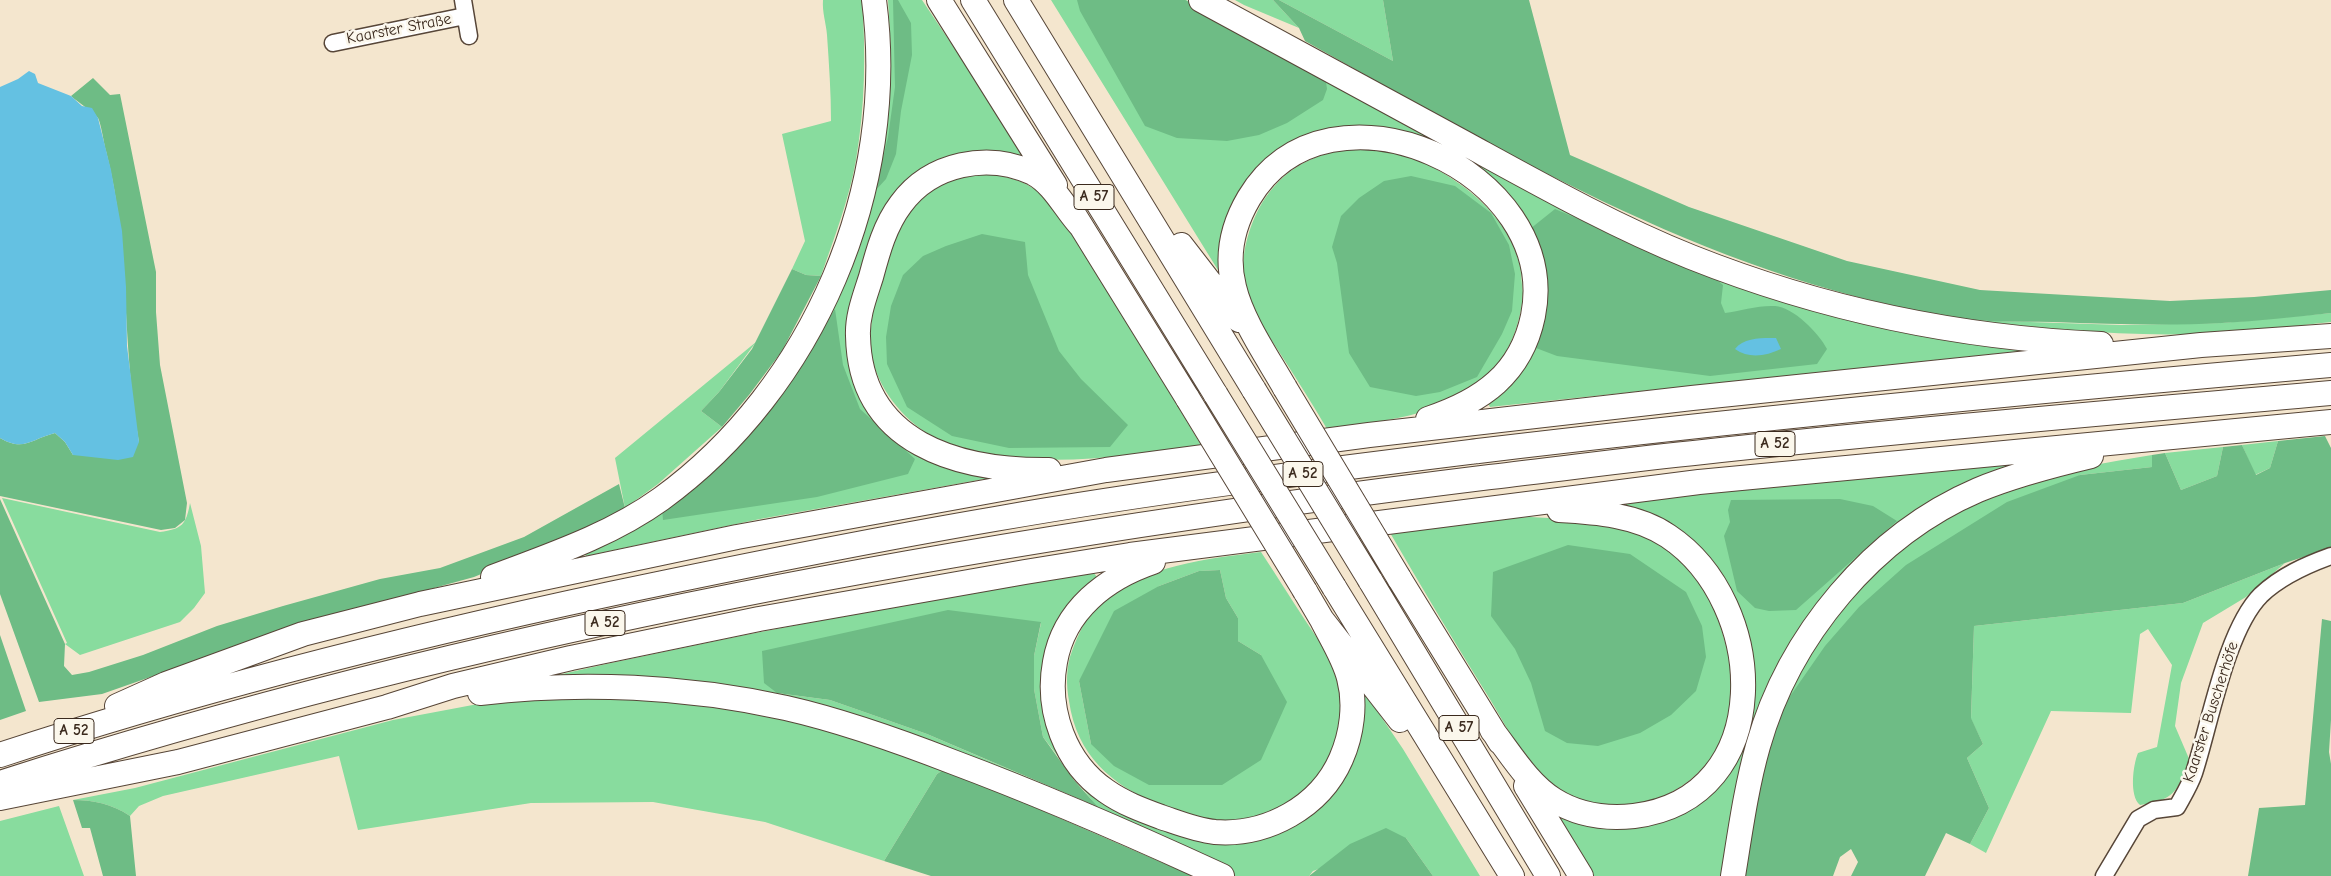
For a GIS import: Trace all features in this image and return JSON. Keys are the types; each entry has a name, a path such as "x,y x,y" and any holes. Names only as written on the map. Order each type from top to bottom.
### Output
{"highway":[{"path":"420,604 553,554 627,520 660,499 698,469 734,433 765,395 794,354 819,311 840,266 856,219 868,171 875,122 878,69 874,0"},
{"path":"939,0 1081,226 1305,591 1322,620 1349,677 1352,698 1352,725 1345,750 1337,768 1309,801 1287,817 1247,831 1216,832 1190,828 1118,799 1099,786 1075,760 1061,733 1053,697 1053,674 1056,657 1061,641 1079,610 1106,584 1140,566 1197,547"},
{"name":"A 57","path":"973,0 1512,876"},
{"name":"A 57","path":"1016,0 1109,150 1548,876"},
{"path":"1201,0 1548,189 1640,234 1750,279 1855,311 1975,334 2056,342 2200,345"},
{"path":"1369,435 1438,416 1464,406 1485,393 1504,376 1518,357 1529,332 1534,308 1535,283 1530,255 1519,228 1500,203 1476,180 1450,161 1424,149 1396,140 1348,137 1324,142 1300,151 1275,166 1256,186 1243,209 1233,235 1230,262 1234,288 1242,309 1285,388 1581,876"},
{"path":"1109,150 1267,356"},
{"path":"1081,226 1051,188 1035,174 1012,165 989,162 962,164 938,173 917,186 901,203 888,224 879,246 861,309 859,344 861,364 872,397 891,420 911,438 936,453 968,463 1000,469 1106,470"},
{"path":"34,744 166,684 252,652 303,634 420,604 738,537 1106,470 1369,435 1692,398 2200,345 2331,336"},
{"name":"A 52","path":"0,755 264,676 490,620 743,565 1000,518 1392,462 1693,425 2006,394 2331,365"},
{"name":"A 52","path":"0,783 108,749 266,704 501,645 753,592 1012,544 1231,511 1700,452 2331,393"},
{"path":"0,798 178,762 387,707 454,686 571,658 759,619 1025,572 1197,547 1699,482 2331,422"},
{"path":"1733,876 1749,784 1758,745 1772,704 1791,665 1817,624 1849,585 1880,554 1912,528 1978,490 2054,465 2187,436"},
{"path":"1490,508 1581,511 1617,516 1646,524 1668,536 1691,554 1711,577 1724,598 1734,625 1744,692 1742,714 1737,734 1728,754 1713,774 1694,792 1669,807 1646,814 1620,818 1593,816 1572,810 1553,800 1535,785 1492,730"},
{"path":"1322,620 1470,809"},
{"path":"387,707 499,690 573,687 641,689 713,696 786,708 883,736 1003,780 1123,830 1222,876"}],"street":[{"name":"Kaarster Straße","path":"333,42 464,8 469,36"},
{"name":"Kaarster Buscherhöfe","path":"2104,876 2138,819 2154,810 2177,807 2193,775 2233,641 2243,619 2261,596 2283,578 2309,564 2331,556"}],"green space":[{"path":"823,0 862,0 864,60 863,100 856,160 841,219 821,276 806,275 792,269 805,241 782,134 831,121"},
{"path":"888,0 922,0 1030,161 995,150 958,153 941,160 865,258 868,401 990,478 760,519 586,556 583,551 620,534 801,356 888,102 891,53"},
{"path":"893,0 898,0 911,23 912,55 901,111 896,154 886,179 875,191 888,137 895,87"},
{"path":"1051,0 1186,0 1627,235 2040,349 1490,407 1487,401 1528,351 1515,208 1393,132 1267,165 1221,275"},
{"path":"1077,0 1185,0 1325,75 1327,89 1323,100 1287,123 1259,135 1227,141 1177,138 1145,126 1080,11"},
{"path":"1235,0 1273,0 1299,28 1244,5"},
{"path":"1273,0 1279,0 1393,61 1383,0 1529,0 1570,155 1689,207 1847,261 1980,290 2170,301 2254,297 2331,290 2331,313 2201,324 1987,321 1966,319 1877,302 1790,277 1706,247 1623,211 1462,129 1305,41 1299,28"},
{"path":"1279,0 1383,0 1393,61"},
{"path":"93,78 110,95 120,94 156,272 156,312 160,365 187,503 185,520 175,528 161,530 0,496 0,438 15,444 22,444 55,433 65,442 73,455 139,442 133,405 123,260 114,187 98,118 71,96"},
{"path":"1345,149 1392,152 1411,156 1420,159 1463,186 1497,219 1510,238 1518,259 1523,281 1522,304 1513,338 1503,356 1491,372 1469,391 1436,407 1400,418 1327,429 1255,313 1247,294 1243,263 1246,242 1253,221 1262,203 1278,182 1308,161"},
{"path":"974,174 994,175 1022,182 1039,192 1053,204 1116,302 1201,445 1149,453 1069,460 1016,458 972,452 943,443 920,429 901,411 879,379 874,366 871,348 871,326 882,276 901,227 925,194 942,184"},
{"path":"1411,176 1455,186 1491,213 1509,245 1515,274 1512,311 1502,334 1477,377 1440,392 1416,396 1370,387 1349,353 1337,263 1332,247 1341,216 1359,198 1384,181"},
{"path":"1555,209 1711,275 1723,285 1721,303 1725,313 1769,306 1782,307 1790,311 1812,329 1827,349 1817,364 1710,376 1557,356 1536,348 1546,313 1542,263 1530,229"},
{"path":"982,234 1025,242 1028,275 1059,351 1081,379 1128,425 1110,447 1009,448 952,436 907,407 887,364 886,337 891,306 903,275 923,256"},
{"path":"792,269 806,275 821,276 782,351 722,427 701,411 719,392 752,349"},
{"path":"835,309 843,365 860,409 915,459 908,474 817,497 663,520 662,509 754,425 788,385"},
{"path":"2331,313 2331,322 2246,331 2187,334 2093,332 1968,320 2122,325 2222,323"},
{"path":"756,342 719,392 701,411 722,427 658,484 625,508 615,458"},
{"path":"2325,436 2331,448 2331,548 2285,563 2183,603 1974,626 1971,718 1983,744 1967,758 1989,808 1970,844 1946,833 1925,876 1851,876 1858,862 1851,849 1840,857 1833,876 1744,876 1758,793 1770,745 1784,705 1825,646 1859,607 1906,565 2007,502 2080,475 2152,467 2152,455 2165,453 2181,490 2217,476 2223,447 2242,445 2256,475 2270,468 2278,441"},
{"path":"2278,441 2270,468 2255,475 2242,445"},
{"path":"2223,447 2217,476 2181,490 2165,453"},
{"path":"2152,455 2152,467 2080,475 1784,705 1804,667 1826,632 1852,599 1880,569 1911,543 1945,519 1982,500 2038,479 2086,467"},
{"path":"2014,463 2015,467 1979,481 1804,632 1726,876 1594,876 1553,811 1612,827 1730,768 1737,607 1724,580 1694,542 1679,532 1625,508 1627,501"},
{"path":"619,484 625,508 580,533 474,577 296,626 102,694 39,702 0,594 0,499 65,644 64,666 72,675 89,672 143,655 217,626 283,606 380,579 440,568 524,537"},
{"path":"2,498 160,532 182,525 187,516 190,503 201,546 205,593 180,622 80,655 65,644 67,643"},
{"path":"1840,499 1873,506 1897,521 1796,610 1769,611 1755,608 1737,591 1724,536 1730,522 1728,510 1731,500"},
{"path":"1530,517 1585,521 1638,533 1655,540 1681,558 1703,585 1721,628 1727,651 1732,680 1731,700 1727,729 1720,744 1699,772 1681,787 1660,797 1638,804 1615,806 1592,803 1570,795 1549,782 1524,755 1389,531 1449,522"},
{"path":"1568,545 1630,554 1686,592 1702,626 1706,657 1696,691 1671,715 1640,733 1598,746 1567,743 1545,731 1531,683 1515,649 1491,616 1493,572"},
{"path":"1261,552 1327,654 1339,688 1341,700 1340,724 1334,748 1322,770 1297,798 1267,813 1216,822 1187,816 1142,797 1126,788 1099,766 1088,753 1073,720 1068,695 1068,669 1072,651 1087,619 1100,603 1118,590 1136,580 1176,566","holes":["1220,570 1226,598 1238,618 1238,641 1261,655 1091,744 1079,681 1159,586 1199,571"]},
{"path":"2285,563 2246,597 2203,623 2181,683 2175,726 2190,761 2173,793 2161,800 2140,805 2134,795 2134,772 2138,753 2157,747 2172,665 2148,629 2140,634 2131,713 2051,711 1986,853 1970,844 1989,808 1967,758 1983,744 1971,719 1974,626 2183,603"},
{"path":"1220,570 1226,598 1238,618 1238,641 1261,655 1287,702 1261,760 1222,785 1149,785 1114,766 1091,744 1079,681 1114,611 1159,586 1199,571"},
{"path":"1093,572 1097,577 1082,590 1063,615 1060,751 1187,834 1291,824 1363,701 1365,693 1403,749 1480,876 1433,876 1406,838 1313,871 1309,876 1232,876 883,729 540,679 746,635","holes":["1041,623 1034,656 1034,689 1043,737 1097,807 927,734 830,700 777,693"]},
{"path":"948,610 1041,622 1034,656 1034,689 1043,737 1074,780 1098,807 927,734 830,700 777,693 764,683 762,651"},
{"path":"2322,619 2331,621 2331,720 2329,752 2331,764 2331,876 2248,876 2259,808 2305,805"},
{"path":"0,635 26,711 0,720"},
{"path":"553,697 665,702 776,718 839,734 943,770 937,774 884,861 765,822 653,802 531,803 358,830 339,756 163,796 139,806 130,816 116,808 103,804 73,800 135,788 393,720 478,704"},
{"path":"943,770 988,787 1193,876 931,876 884,861 937,774"},
{"path":"73,800 103,804 116,808 130,816 136,876 103,876 90,828 82,828"},
{"path":"59,806 84,876 0,876 0,821"},
{"path":"1386,828 1406,838 1433,876 1309,876 1350,844"}],"water":[{"path":"29,71 35,74 38,83 71,96 82,106 92,108 98,118 111,170 122,231 126,287 127,346 139,442 133,457 118,460 73,455 65,442 55,433 22,444 15,444 0,438 0,87 18,79"},
{"path":"1776,338 1781,349 1769,353 1752,355 1735,349 1748,340"}]}
